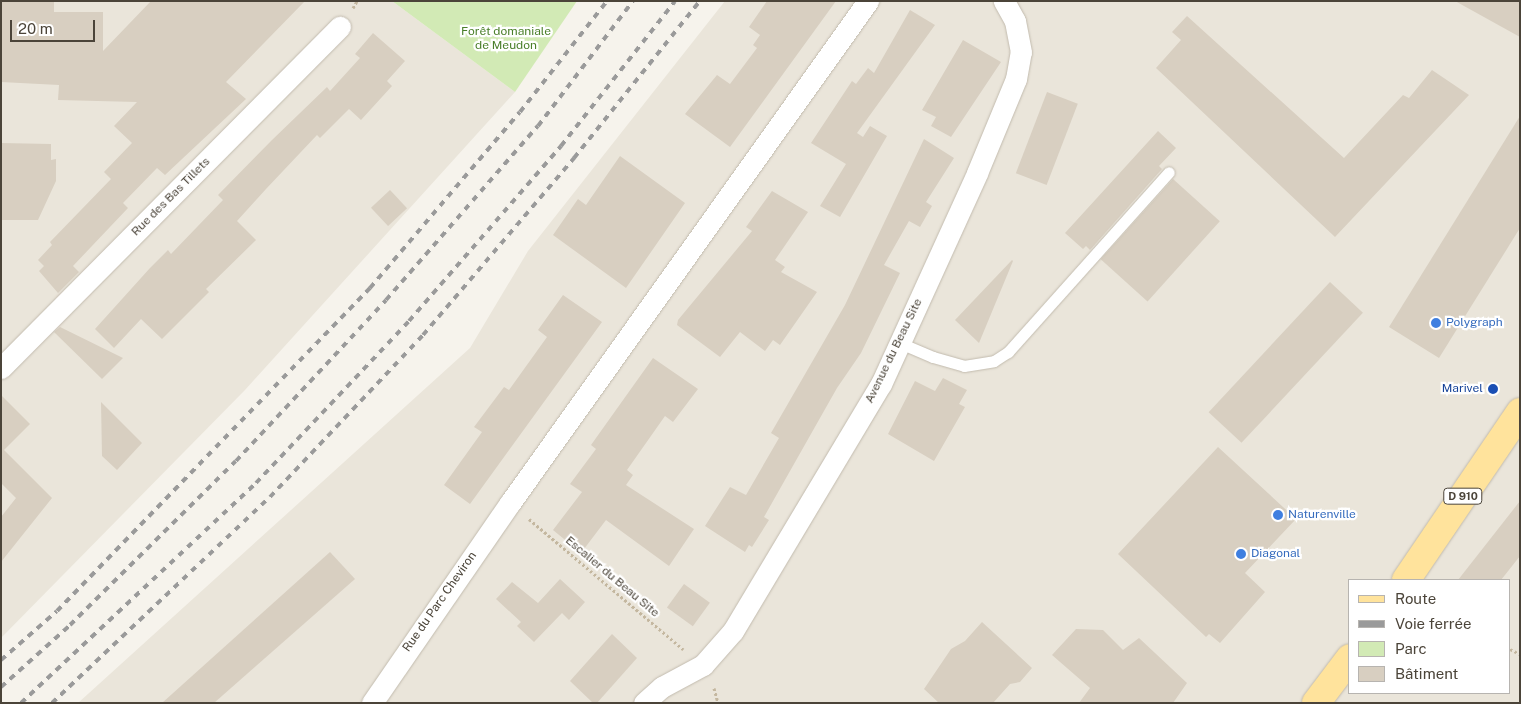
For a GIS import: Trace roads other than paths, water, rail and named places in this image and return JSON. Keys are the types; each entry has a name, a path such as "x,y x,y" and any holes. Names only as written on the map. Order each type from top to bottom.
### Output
{"main road":[{"name":"D 910","path":"1407,579 1520,412"},
{"path":"1316,703 1348,661"}],"street":[{"name":"Rue du Parc Cheviron","path":"372,703 510,503 868,1"},
{"name":"Avenue du Beau Site","path":"644,703 662,687 703,665 733,631 881,384 1016,79 1021,52 1015,21 1004,1"},
{"name":"Rue des Bas Tillets","path":"1,368 340,27"}],"lane":[{"path":"900,342 933,358 964,366 994,361 1008,352 1169,172"}],"railway":[{"path":"1,660 57,611 370,288 520,112 607,1"},
{"path":"1,687 70,625 236,461 386,300 538,126 633,1"},
{"path":"21,703 256,483 409,321 561,146 675,1"},
{"path":"52,703 270,497 423,335 574,158 700,1"}],"place":[{"name":"Polygraph","path":"1436,323"},
{"name":"Marivel","path":"1493,389"},
{"name":"Naturenville","path":"1278,515"},
{"name":"Diagonal","path":"1241,554"}],"park label":[{"name":"Forêt domaniale de Meudon","path":"506,39"}]}
